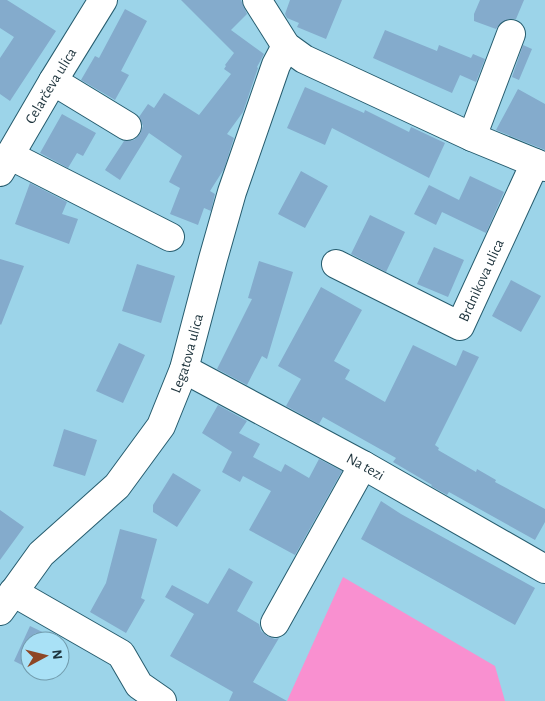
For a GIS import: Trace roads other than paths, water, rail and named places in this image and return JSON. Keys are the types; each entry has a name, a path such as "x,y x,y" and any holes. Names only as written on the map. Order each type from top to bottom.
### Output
{"street":[{"name":"Celarčeva ulica","path":"4,164 52,81 103,0"},
{"name":"Brdnikova ulica","path":"257,0 286,46 304,59 472,137 540,165 460,326 336,264"},
{"path":"472,137 511,34"},
{"name":"Legatova ulica","path":"7,601 41,554 117,486 161,426 184,370 232,192 276,65 286,46"},
{"path":"52,81 127,126"},
{"path":"4,164 170,237"},
{"name":"Na tezi","path":"184,370 363,465 545,569"},
{"path":"274,623 363,465"},
{"path":"7,601 121,654 140,685 162,701"}]}
